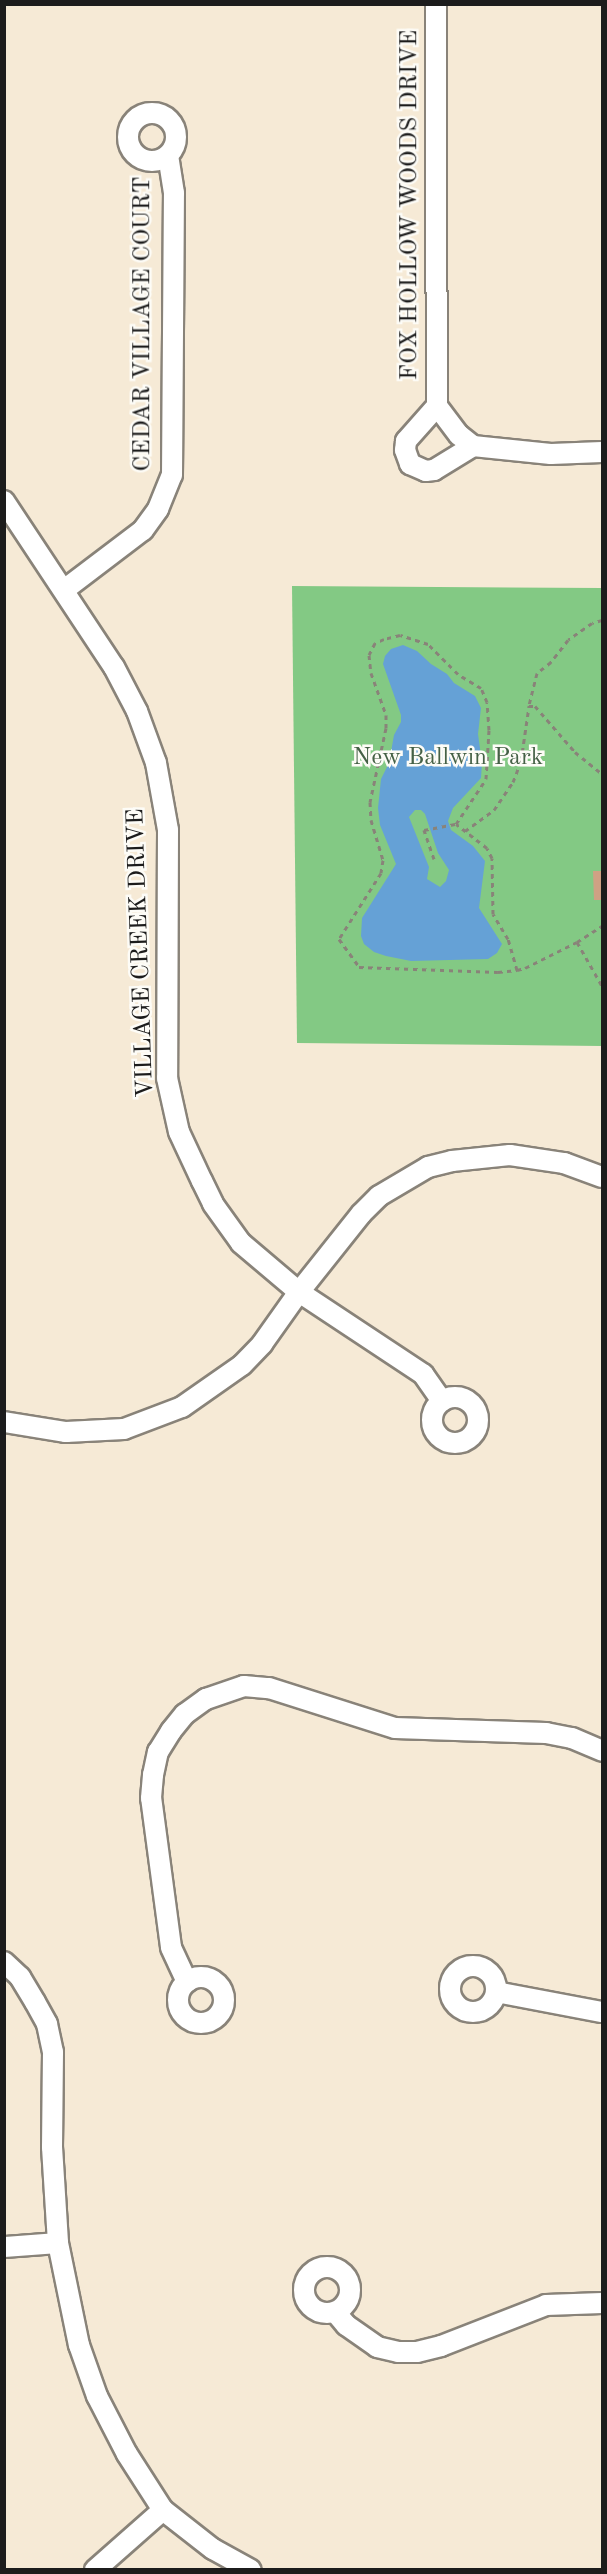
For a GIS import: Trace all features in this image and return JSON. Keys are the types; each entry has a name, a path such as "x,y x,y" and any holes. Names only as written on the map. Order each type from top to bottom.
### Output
{"street":[{"name":"FOX HOLLOW WOODS DRIVE","path":"436,4 437,406 459,435 473,446 434,470 426,471 410,464 405,450 406,441 437,406"},
{"name":"CEDAR VILLAGE COURT","path":"64,590 143,530 158,509 172,475 174,192 168,155"},
{"path":"473,446 551,454 603,452"},
{"name":"VILLAGE CREEK DRIVE","path":"4,501 114,667 148,736 164,795 168,830 167,1078 179,1132 213,1204 241,1243 299,1292 423,1374 442,1401"},
{"path":"4,1422 66,1432 124,1429 151,1421 182,1407 242,1365 262,1344 299,1292 378,1196 428,1167 452,1161 510,1155 564,1163 603,1177"},
{"path":"187,1982 171,1947 151,1798 158,1752 185,1714 206,1699 244,1686 269,1688 395,1728 546,1733 572,1738 603,1752"},
{"path":"4,1962 20,1977 47,2024 53,2052 52,2147 58,2243 79,2345 97,2396 127,2454 163,2510 213,2549 251,2570"},
{"path":"496,1992 603,2012"},
{"path":"4,2247 58,2243"},
{"path":"336,2313 346,2325 377,2347 398,2352 417,2352 441,2346 546,2305 603,2303"},
{"path":"94,2570 163,2510"}],"path":[{"path":"465,831 494,810 513,782 522,761 529,706 537,673 551,662 568,640 592,623 603,620"},
{"path":"456,824 486,779 489,730 487,702 481,688 458,674 428,644 400,635 384,639 375,643 369,655 371,673 386,715 386,728 370,802 371,820 383,860 381,873 339,939 359,967 498,972 517,970 578,942 603,926"},
{"path":"529,706 535,706 575,752 603,774"},
{"path":"434,859 424,830 430,828 456,824 487,848 492,858 494,914 508,939 517,970"},
{"path":"578,942 603,986"}],"green space":[{"name":"New Ballwin Park","path":"292,586 602,588 602,1046 297,1043"}],"water":[{"path":"403,645 417,651 447,674 454,683 475,696 481,708 478,734 482,763 481,778 453,808 448,821 451,830 473,846 485,861 479,908 502,944 497,953 488,959 411,961 374,952 364,944 361,936 362,918 396,864 380,825 378,808 381,779 389,763 394,735 401,722 401,715 383,664 385,656 391,649","holes":["415,810 421,810 425,814 438,853 449,870 446,881 440,887 427,879 429,867 409,817"]}],"building":[{"path":"593,871 602,871 602,900 594,900"}]}
